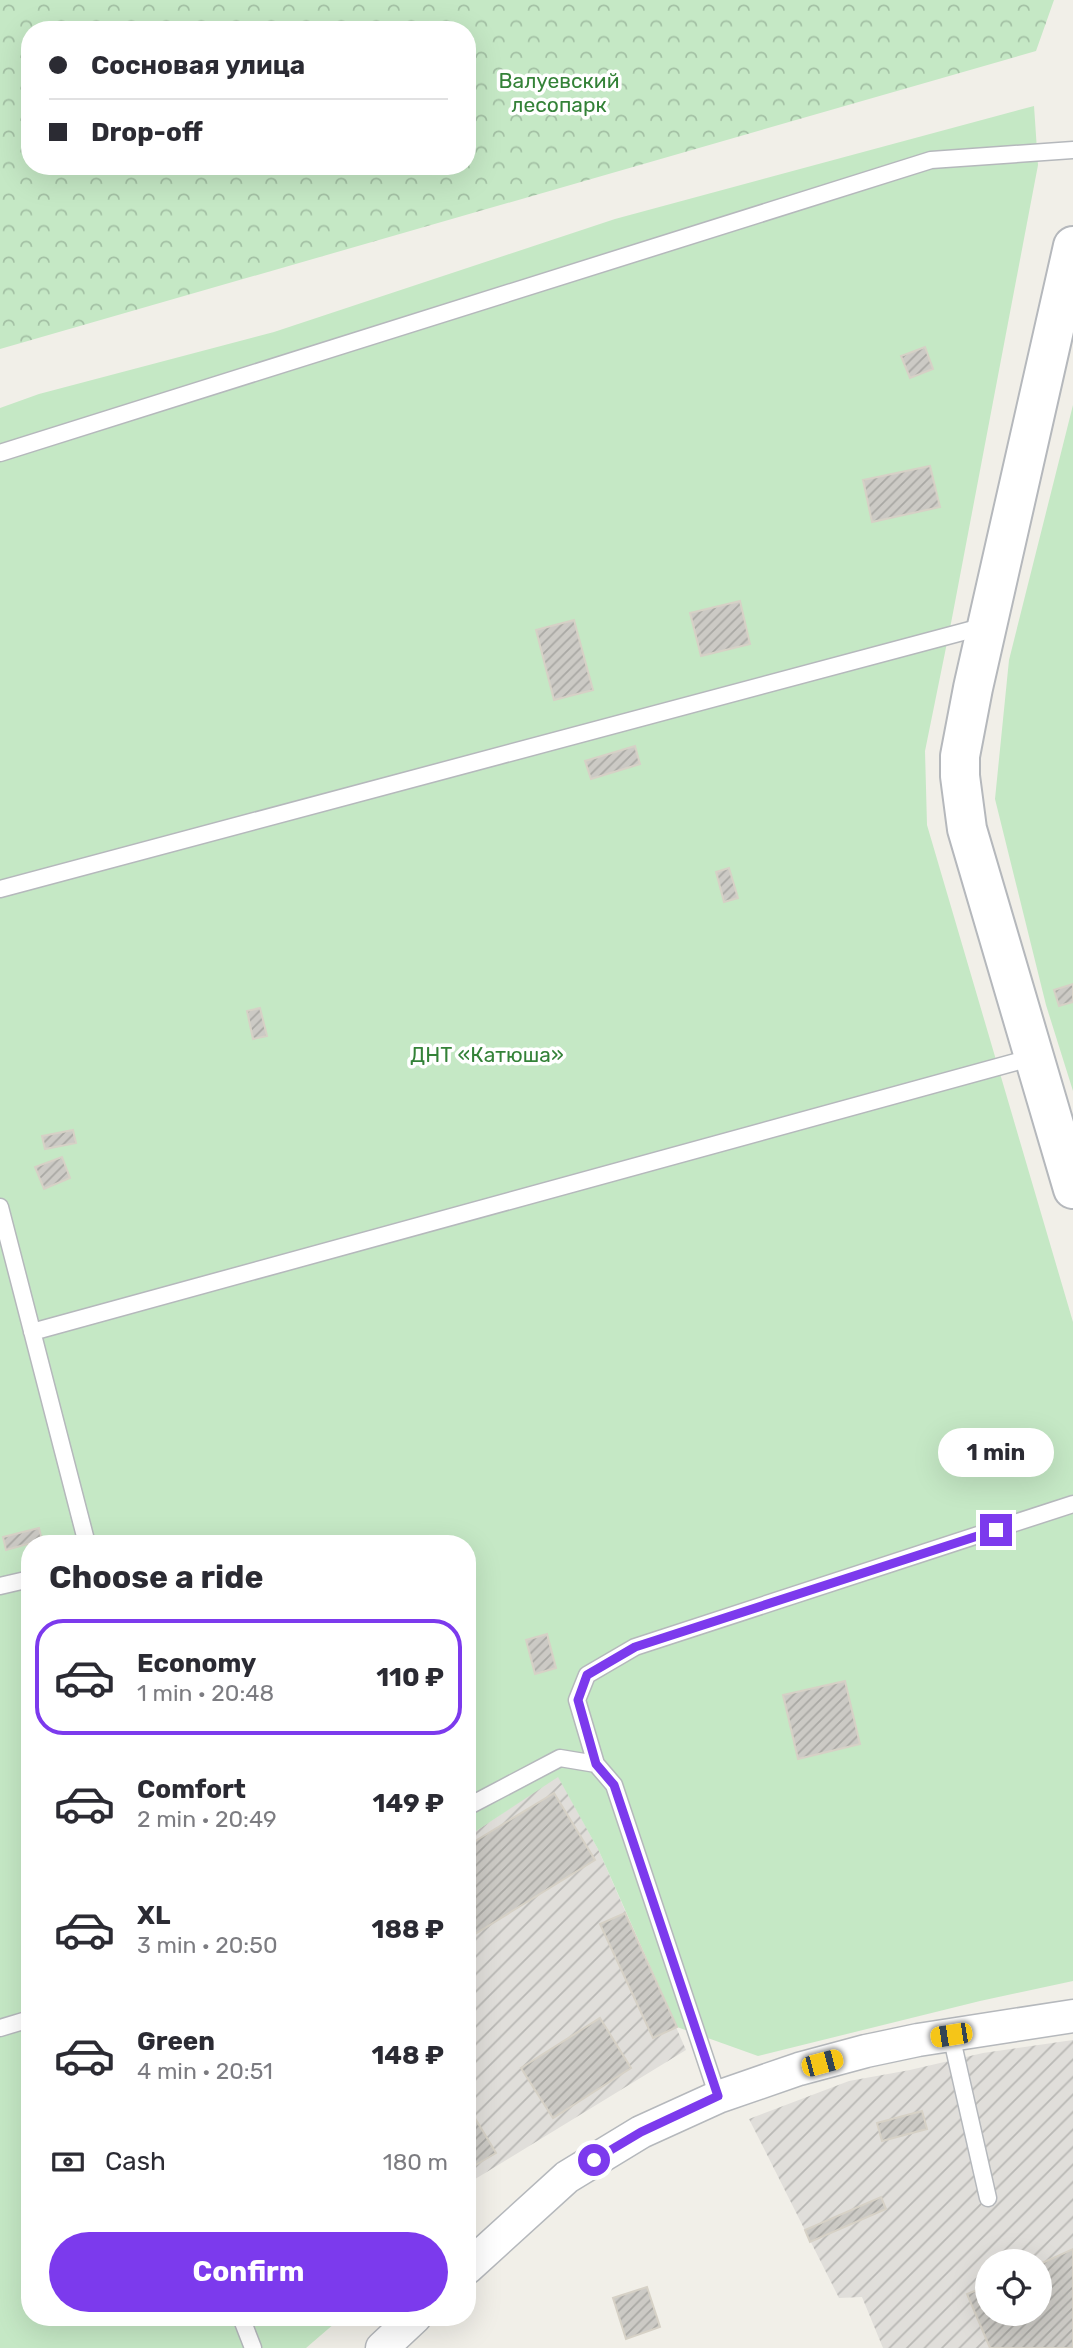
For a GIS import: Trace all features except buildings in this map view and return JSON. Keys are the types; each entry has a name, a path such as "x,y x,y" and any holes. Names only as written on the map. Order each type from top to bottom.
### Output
{"street":[{"path":"1073,246 960,756 967,829 1073,1189"},
{"path":"476,2260 567,2177 641,2132 718,2096 799,2069 866,2051 1073,2016"},
{"path":"382,2348 405,2326"}],"lane":[{"path":"0,453 931,160 1073,150"},
{"path":"0,889 987,625"},
{"path":"32,1332 1034,1057"},
{"path":"0,1208 85,1535"},
{"path":"718,2096 614,1785 596,1764 578,1700 587,1675 635,1647 1073,1504"},
{"path":"0,1586 21,1580"},
{"path":"476,1802 560,1758 596,1764"},
{"path":"0,2028 21,2022"},
{"path":"951,2035 988,2198"},
{"path":"245,2326 253,2348"}],"shaded area":[{"path":"558,1776 599,1851 686,2050 476,2178 476,1831"},
{"path":"1073,2040 1073,2348 883,2348 862,2297 839,2298 749,2119 849,2081 983,2053"}],"green space":[{"name":"Валуевский лесопарк","path":"0,0 1054,0 1036,51 0,349"},
{"name":"ДНТ «Катюша»","path":"1034,106 1038,165 925,751 927,825 1073,1322 1073,1981 758,2056 677,2027 599,1851 558,1777 476,1831 476,1535 21,1535 21,2326 332,2326 306,2348 0,2348 0,408 39,394 274,332 615,219"},
{"path":"1073,405 1073,1091 1046,1005 995,799 1009,660"}],"route":[{"path":"594,2160 641,2132 718,2096 614,1785 596,1764 578,1700 587,1675 635,1647 996,1530"}]}
